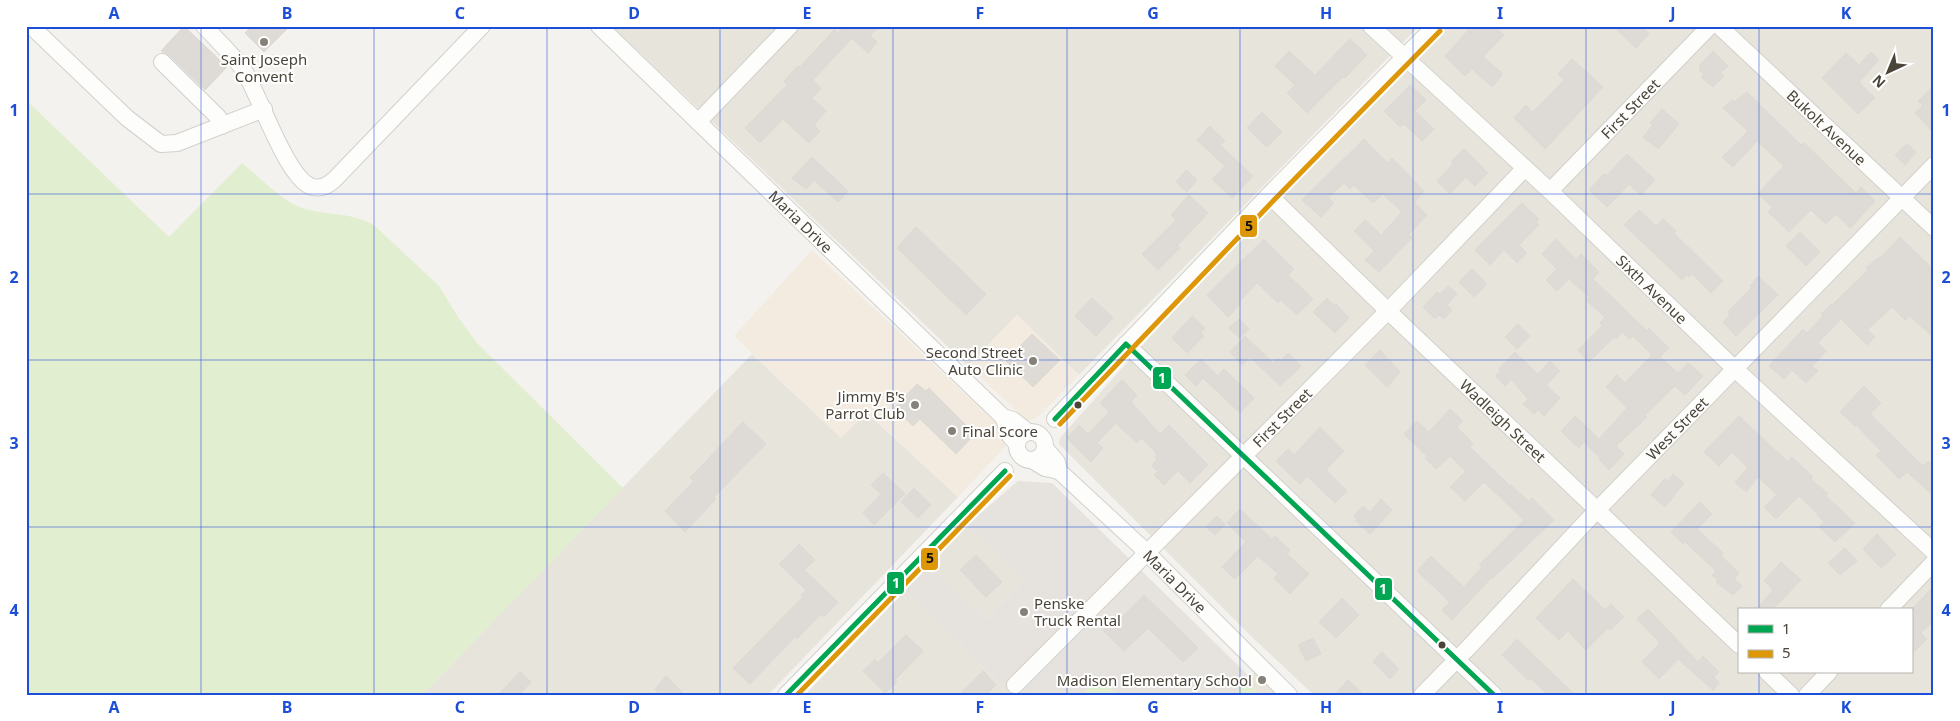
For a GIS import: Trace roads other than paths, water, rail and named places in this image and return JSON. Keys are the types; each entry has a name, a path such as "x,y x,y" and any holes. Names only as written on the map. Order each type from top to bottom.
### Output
{"street":[{"path":"31,26 127,118 161,144 177,144 264,109"},
{"path":"204,26 243,69 264,109 278,144 301,179 313,187 324,187 348,167 482,26"},
{"name":"Maria Drive","path":"599,26 1003,417"},
{"path":"698,122 790,26"},
{"name":"Sixth Avenue","path":"1371,26 1550,192 1735,369 1934,552"},
{"path":"1005,471 1006,460 1022,434 1031,432 1044,423 1055,419 1269,194 1435,26"},
{"name":"First Street","path":"1550,192 1710,26"},
{"name":"Bukolt Avenue","path":"1720,26 1934,228"},
{"path":"162,62 218,117 222,126"},
{"name":"West Street","path":"1422,695 1597,510 1934,165"},
{"name":"First Street","path":"1015,685 1388,311 1524,169"},
{"name":"Wadleigh Street","path":"1269,194 1388,311 1738,644"},
{"path":"1126,344 1242,457 1494,695"},
{"path":"1003,417 1013,420 1043,439 1045,447 1057,462 1059,471 1045,468 1020,455 1003,417"},
{"path":"786,695 1005,471 1016,469 1041,456 1052,434 1055,419"},
{"name":"Maria Drive","path":"1059,471 1147,554 1289,695"},
{"path":"1890,608 1934,562"},
{"path":"1769,674 1791,695"},
{"path":"1808,695 1827,674"}],"place":[{"name":"Saint Joseph Convent","path":"264,42"},
{"name":"Second Street Auto Clinic","path":"1033,361"},
{"name":"Jimmy B's Parrot Club","path":"915,405"},
{"name":"Final Score","path":"952,431"},
{"name":"Penske Truck Rental","path":"1024,612"},
{"name":"Madison Elementary School","path":"1262,680"}]}
